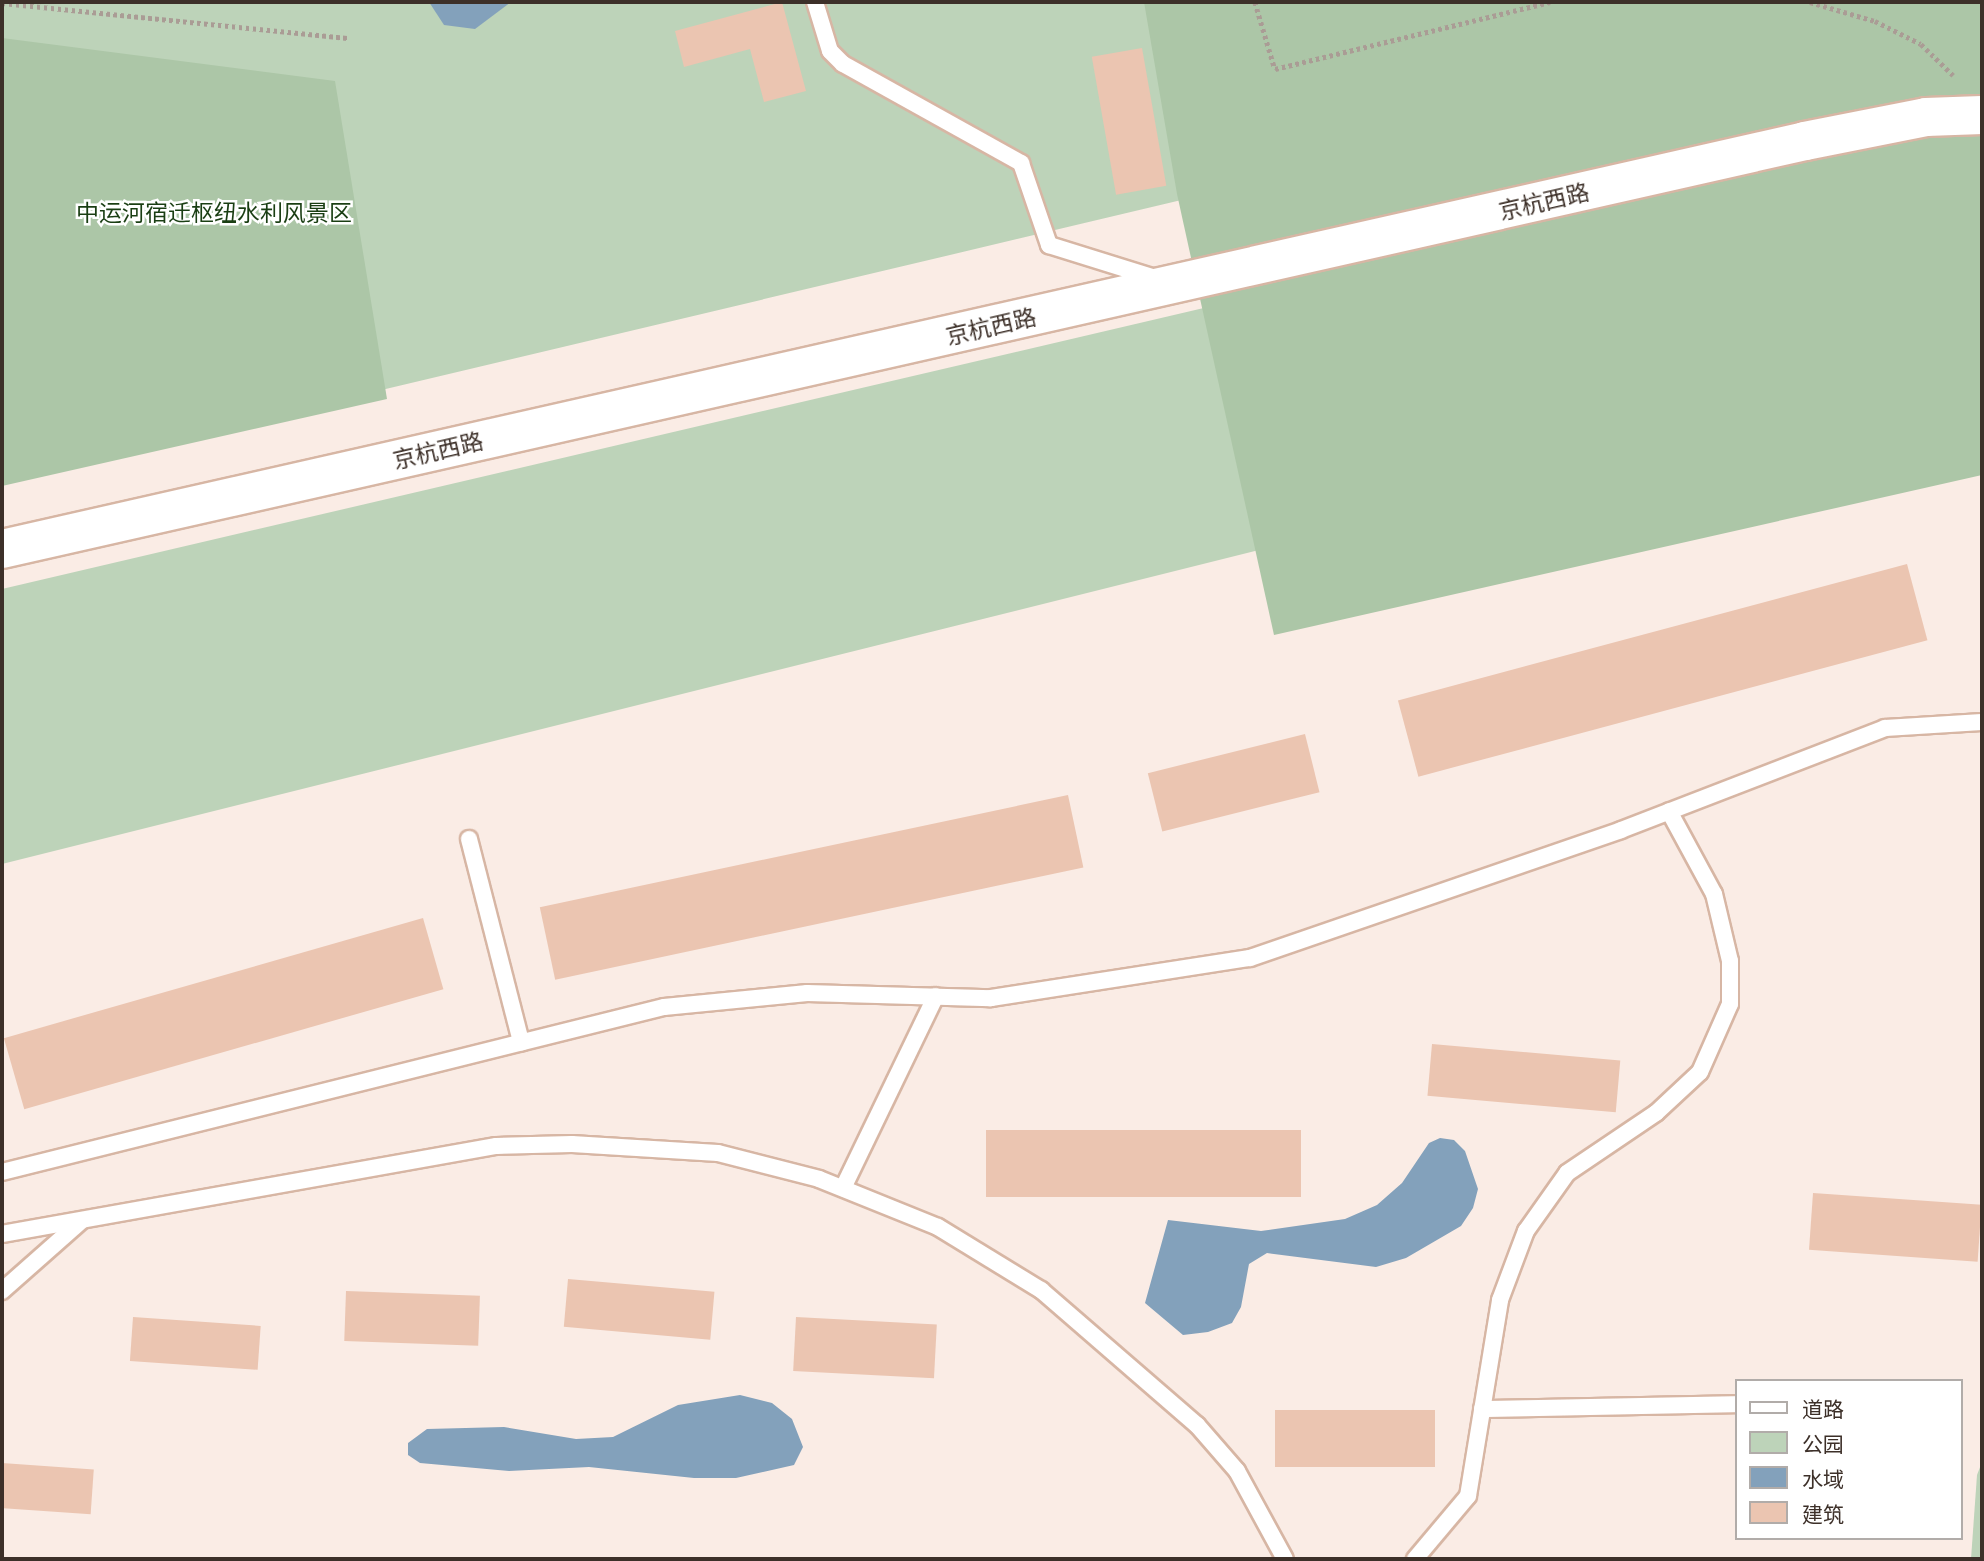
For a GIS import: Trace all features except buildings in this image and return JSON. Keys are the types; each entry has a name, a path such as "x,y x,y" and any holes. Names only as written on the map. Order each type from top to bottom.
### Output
{"street":[{"name":"京杭西路","path":"2,550 1805,141 1926,117 1980,115"}],"lane":[{"path":"815,2 830,51 843,64 1021,163 1049,245 1178,285"},
{"path":"2,1172 664,1007 807,993 991,998 1250,958 1669,811 1885,728 1982,722"},
{"path":"1415,1559 1468,1496 1500,1300 1526,1231 1567,1173 1656,1113 1700,1072 1730,1004 1730,961 1713,894 1669,811"},
{"path":"469,839 521,1042"},
{"path":"843,1188 936,996"},
{"path":"2,1234 496,1146 572,1144 718,1153 843,1188 938,1227 1041,1290 1102,1339 1197,1425 1237,1471 1285,1559"},
{"path":"2,1291 83,1219"},
{"path":"1482,1409 1736,1405"}],"path":[{"path":"1255,2 1275,69 1550,2"},
{"path":"1810,2 1875,21 1921,44 1946,63 1980,115"},
{"path":"2,3 347,38"}],"green space":[{"name":"中运河宿迁枢纽水利风景区","path":"2,2 1982,2 1982,78 1464,133 2,480"},
{"path":"1144,2 1982,2 1982,475 1274,635 1177,194"},
{"path":"2,38 335,81 387,399 2,486"},
{"path":"1850,157 1699,440 2,864 2,589"},
{"path":"1982,1462 1982,1559 1971,1559 1977,1475"}],"water":[{"path":"429,2 511,2 475,29 444,25"},
{"path":"1440,1138 1454,1140 1465,1151 1478,1189 1473,1208 1461,1226 1406,1258 1376,1267 1267,1253 1249,1264 1241,1307 1232,1323 1208,1332 1183,1335 1145,1303 1168,1220 1261,1231 1345,1219 1377,1205 1402,1183 1429,1143"},
{"path":"740,1395 772,1403 792,1419 803,1447 794,1465 736,1478 694,1478 589,1467 509,1471 420,1463 408,1455 408,1443 427,1429 504,1427 576,1439 613,1437 678,1405"}]}
